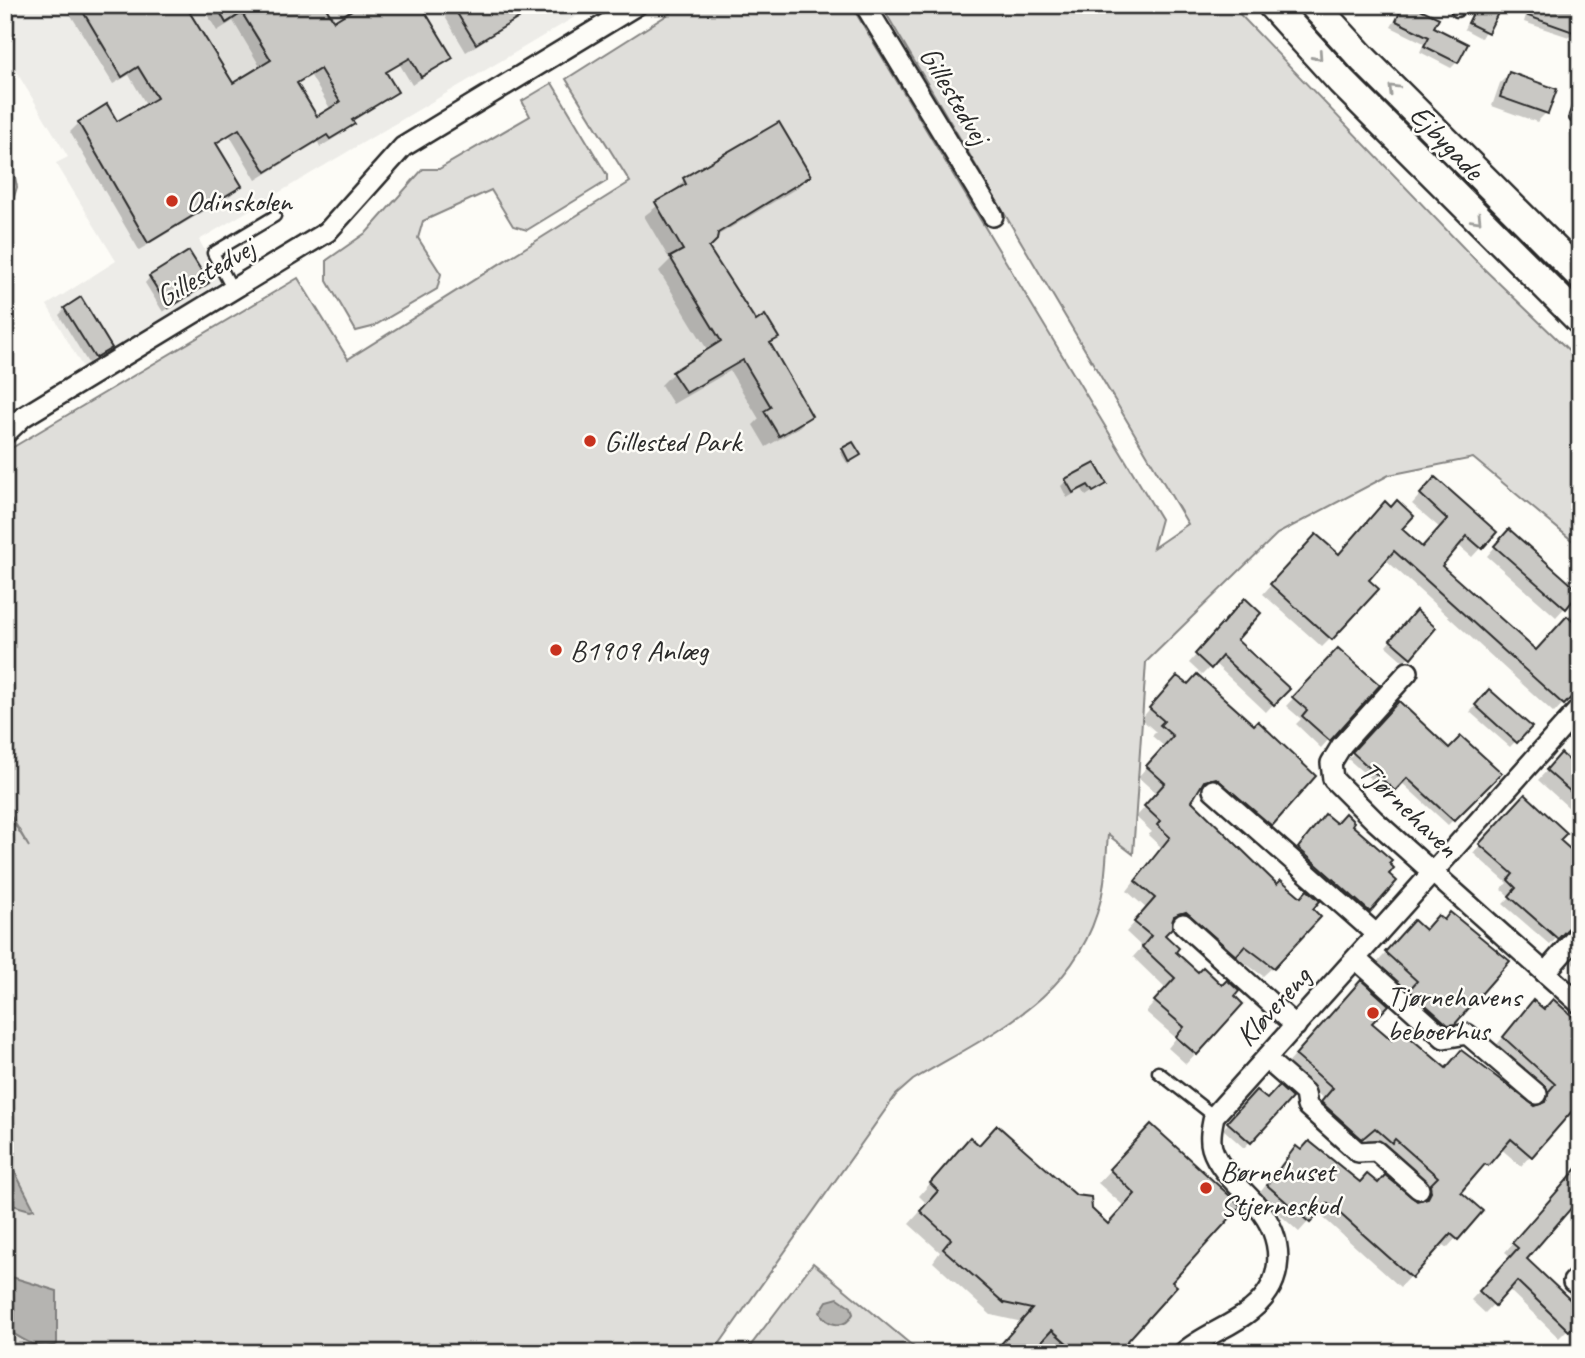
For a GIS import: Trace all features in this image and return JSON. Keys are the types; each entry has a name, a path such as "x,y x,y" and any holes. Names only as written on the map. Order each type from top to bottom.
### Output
{"main road":[{"name":"Ejbygade","path":"1272,5 1341,81 1580,320"},
{"name":"Ejbygade","path":"1314,5 1383,79 1580,275"}],"street":[{"name":"Gillestedvej","path":"865,5 993,216"},
{"name":"Gillestedvej","path":"5,433 34,410 327,232 403,147 632,6"},
{"name":"Tjørnehaven","path":"1408,672 1342,745 1331,764 1333,779 1432,873 1580,1004"},
{"name":"Kløvereng","path":"1214,1116 1580,708"},
{"path":"1213,790 1377,935"},
{"path":"1183,924 1296,1026"},
{"path":"1545,972 1580,933"},
{"path":"1356,959 1444,1038 1467,1034 1536,1094"},
{"path":"1266,1059 1305,1093 1307,1106 1358,1152 1376,1151 1419,1189"},
{"path":"1183,1353 1251,1310 1272,1287 1278,1273 1279,1251 1274,1234 1260,1209 1221,1164 1212,1147 1214,1116"}],"lane":[{"path":"1574,117 1580,103"},
{"path":"233,290 213,253 275,216"},
{"path":"1158,1072 1214,1116"}],"shaded area":[{"name":"Odinskolen","path":"5,5 595,5 199,240 222,281 83,368 47,305 116,261 56,163 68,157 5,53"},
{"path":"185,5 216,5 227,23 242,13 271,60 233,83"},
{"path":"324,5 360,5 334,21"},
{"name":"B1909 Anlæg","path":"683,5 851,5 1161,519 1153,548 1188,524 881,5 1231,5 1483,268 1580,361 1580,547 1473,458 1389,475 1277,534 1146,662 1133,854 1108,835 1101,899 1089,934 1073,963 1052,988 1028,1009 973,1046 913,1080 896,1095 713,1353 5,1353 5,809 29,847 5,806 5,452 298,278 348,359 630,182 566,79"},
{"path":"552,83 607,175 607,181 527,230 513,226 491,190 423,221 418,238 441,274 437,289 372,327 356,331 327,281 327,260 367,232 423,169 439,169 530,116 522,101"},
{"path":"5,129 17,187 5,225"},
{"path":"5,1153 34,1209 5,1203"},
{"path":"813,1263 921,1353 745,1353"},
{"path":"5,1275 57,1291 57,1344 37,1346 5,1328"},
{"path":"838,1298 851,1307 853,1314 841,1324 831,1323 820,1312 827,1301"},
{"path":"1052,1330 1073,1349 1070,1353 1038,1353 1034,1349"}],"building":[{"path":"79,5 185,5 233,83 271,60 242,13 226,23 216,5 324,5 334,21 360,5 421,5 453,58 421,77 410,58 386,72 398,92 352,120 355,124 330,139 327,135 266,172 239,129 216,143 242,186 148,243 78,122 107,104 117,121 157,98 138,67 122,77","holes":["320,69 340,102 317,116 297,83"]},
{"path":"452,5 540,5 476,44"},
{"path":"1403,5 1412,5 1439,18 1434,27 1468,44 1458,63 1424,46 1429,37 1396,21"},
{"path":"1477,5 1502,5 1488,33 1468,23"},
{"path":"1532,5 1580,8 1576,33 1528,16"},
{"path":"1509,72 1557,89 1548,114 1500,97"},
{"path":"779,122 811,176 718,233 717,240 709,248 756,321 765,315 779,338 770,343 812,416 779,436 764,411 771,407 743,360 686,393 672,372 721,341 670,257 683,250 655,202 686,184 683,178"},
{"path":"189,251 209,283 169,308 149,276"},
{"path":"81,297 112,348 95,358 64,308"},
{"path":"853,442 861,455 849,462 842,448"},
{"path":"1095,463 1107,484 1093,492 1088,485 1073,493 1065,479"},
{"path":"1435,477 1497,532 1482,549 1467,536 1442,566 1536,650 1567,616 1580,628 1580,688 1564,705 1394,551 1369,580 1379,589 1332,640 1270,584 1316,534 1339,554 1385,501 1391,507 1397,500 1414,516 1402,529 1422,547 1447,519 1420,494"},
{"path":"1509,529 1580,592 1566,609 1494,546"},
{"path":"1245,598 1261,613 1237,640 1290,689 1274,705 1222,656 1211,669 1195,654"},
{"path":"1416,610 1436,628 1411,658 1390,640"},
{"path":"1338,648 1380,685 1330,741 1302,716 1307,710 1292,697"},
{"path":"1197,674 1254,725 1258,721 1316,776 1272,826 1216,778 1204,781 1192,801 1277,884 1281,880 1301,897 1307,890 1320,901 1313,909 1321,917 1274,968 1245,946 1236,956 1186,912 1174,916 1172,928 1165,935 1179,948 1176,952 1198,972 1203,967 1222,985 1227,980 1239,991 1235,996 1243,1004 1197,1055 1176,1037 1184,1027 1154,1001 1175,978 1142,947 1151,936 1134,922 1155,898 1135,881 1170,837 1157,825 1160,821 1144,806 1165,783 1146,766 1173,736 1160,725 1164,721 1149,708 1177,676 1188,684"},
{"path":"1489,689 1532,727 1517,743 1475,705"},
{"path":"1399,701 1449,748 1461,736 1502,773 1454,821 1407,778 1395,791 1352,752"},
{"path":"1561,753 1580,770 1580,800 1546,770"},
{"path":"1525,794 1567,833 1560,840 1580,858 1580,916 1558,939 1509,896 1516,888 1508,880 1513,874 1479,844"},
{"path":"1345,813 1354,822 1352,825 1392,860 1389,863 1394,868 1389,874 1397,881 1370,912 1298,848 1325,814 1336,823"},
{"path":"1450,912 1510,961 1455,1024 1448,1025 1409,990 1417,981 1385,952 1414,920 1425,930 1438,915 1444,920"},
{"path":"1361,980 1389,1005 1372,1023 1392,1040 1401,1030 1446,1068 1461,1050 1535,1106 1546,1102 1549,1091 1555,1084 1503,1037 1533,1000 1544,1009 1553,999 1580,1023 1580,1102 1532,1157 1511,1139 1488,1166 1485,1164 1461,1192 1483,1211 1458,1240 1451,1234 1412,1278 1328,1203 1310,1223 1267,1185 1296,1146 1301,1150 1309,1141 1360,1182 1367,1174 1378,1183 1385,1175 1417,1201 1428,1198 1430,1185 1438,1177 1395,1139 1392,1143 1375,1128 1362,1139 1321,1102 1333,1088 1295,1055"},
{"path":"1279,1086 1292,1098 1251,1143 1227,1122 1256,1090 1267,1099"},
{"path":"1151,1124 1241,1206 1172,1282 1177,1286 1117,1353 1078,1353 1052,1330 1031,1353 993,1353 1032,1309 1004,1303 943,1249 951,1239 920,1211 938,1191 930,1183 970,1137 979,1145 997,1125 1076,1195 1091,1197 1092,1209 1108,1224 1135,1194 1109,1169"},
{"path":"1580,1165 1580,1198 1527,1259 1580,1309 1580,1320 1569,1331 1517,1281 1495,1306 1479,1291 1518,1248 1512,1243"}],"place":[{"name":"Odinskolen","path":"172,201"},
{"name":"Gillested Park","path":"590,441"},
{"name":"B1909 Anlæg","path":"556,650"},
{"name":"Tjørnehavens beboerhus","path":"1373,1013"},
{"name":"Børnehuset Stjerneskud","path":"1206,1188"}]}
